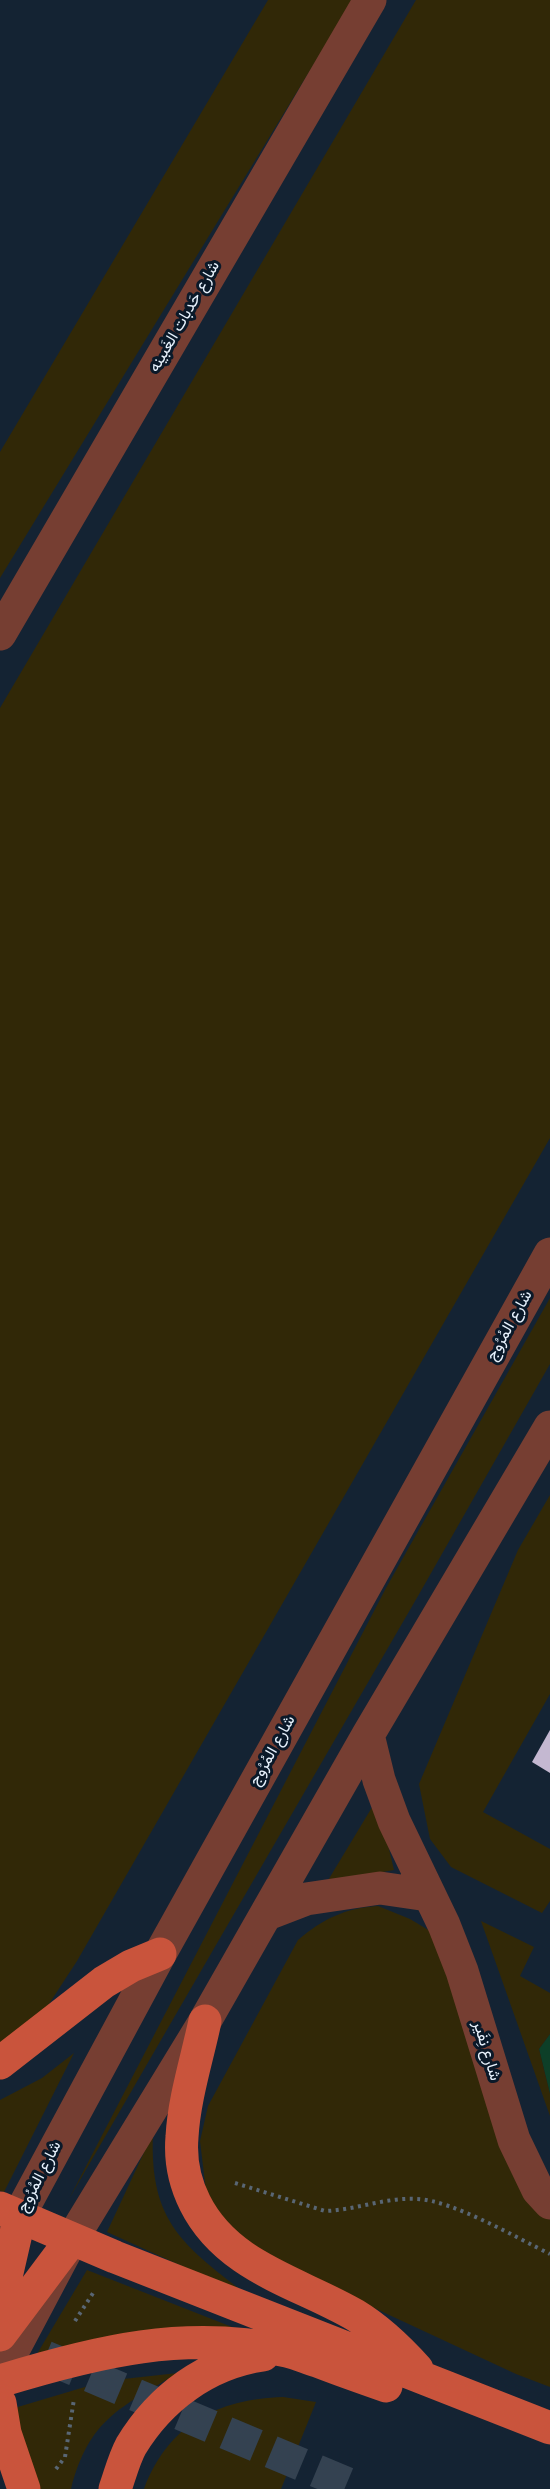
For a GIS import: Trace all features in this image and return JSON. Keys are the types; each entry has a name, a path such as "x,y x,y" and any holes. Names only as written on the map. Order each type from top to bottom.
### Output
{"main road":[{"path":"0,2062 104,1982 131,1966 160,1954"},
{"path":"205,2021 182,2137 185,2176 201,2215 214,2233 249,2262 355,2315 374,2328 408,2359 423,2377"},
{"path":"0,2303 10,2212 72,2239 541,2425"},
{"path":"0,2335 72,2239"},
{"path":"0,2381 70,2359 154,2344 205,2342 288,2351 452,2409 541,2425"},
{"path":"115,2489 130,2447 159,2408 196,2378 240,2358 288,2351"},
{"path":"0,2403 5,2433 37,2483"}],"street":[{"name":"شارع حَدبات الغَبينه","path":"0,634 370,0"},
{"name":"شارع المُرُوج","path":"0,2249 10,2212 160,1954 550,1254"},
{"path":"0,2375 72,2239 205,2021 368,1735 550,1427"},
{"name":"شارع نِفَير","path":"368,1735 379,1780 394,1821 444,1925 462,1971 514,2140 538,2190 550,2203"},
{"path":"267,1914 306,1899 380,1888 428,1895"}],"path":[{"path":"235,2183 325,2211 339,2211 404,2199 427,2200 446,2205 550,2254"},
{"path":"72,2326 100,2283"},
{"path":"37,2483 65,2457 75,2390"}],"green space":[{"path":"550,2034 550,2094 539,2049"}],"sand":[{"path":"268,0 353,0 0,578 0,452"},
{"path":"416,0 550,0 550,1138 77,1961 47,2007 0,2045 0,708"},
{"path":"550,1298 550,1364 69,2199 386,1588"},
{"path":"550,1495 550,1694 483,1812 550,1849 550,1901 542,1913 451,1867 430,1839 419,1784 518,1550"},
{"path":"377,1799 394,1870 327,1882"},
{"path":"378,1906 410,1919 435,1934 540,2206 550,2220 550,2387 516,2374 284,2266 223,2223 206,2191 200,2141 208,2106 298,1940 316,1926 335,1916 355,1909"},
{"path":"481,1921 534,1947 520,1976 550,1993 550,2034 539,2049 550,2094 550,2116"},
{"path":"74,2053 4,2192 0,2191 0,2100 42,2078"},
{"path":"153,2133 153,2164 157,2189 175,2230 206,2263 250,2297 107,2232"},
{"path":"87,2270 255,2336 28,2369"},
{"path":"178,2373 123,2407 97,2431 78,2465 71,2489 26,2489 1,2412 105,2381"},
{"path":"283,2397 316,2402 281,2489 144,2489 154,2467 167,2448 181,2432 198,2420 216,2410 237,2403"}],"building":[{"path":"550,1730 550,1773 532,1762"}],"tunnel":[{"path":"0,2338 360,2489"}]}
